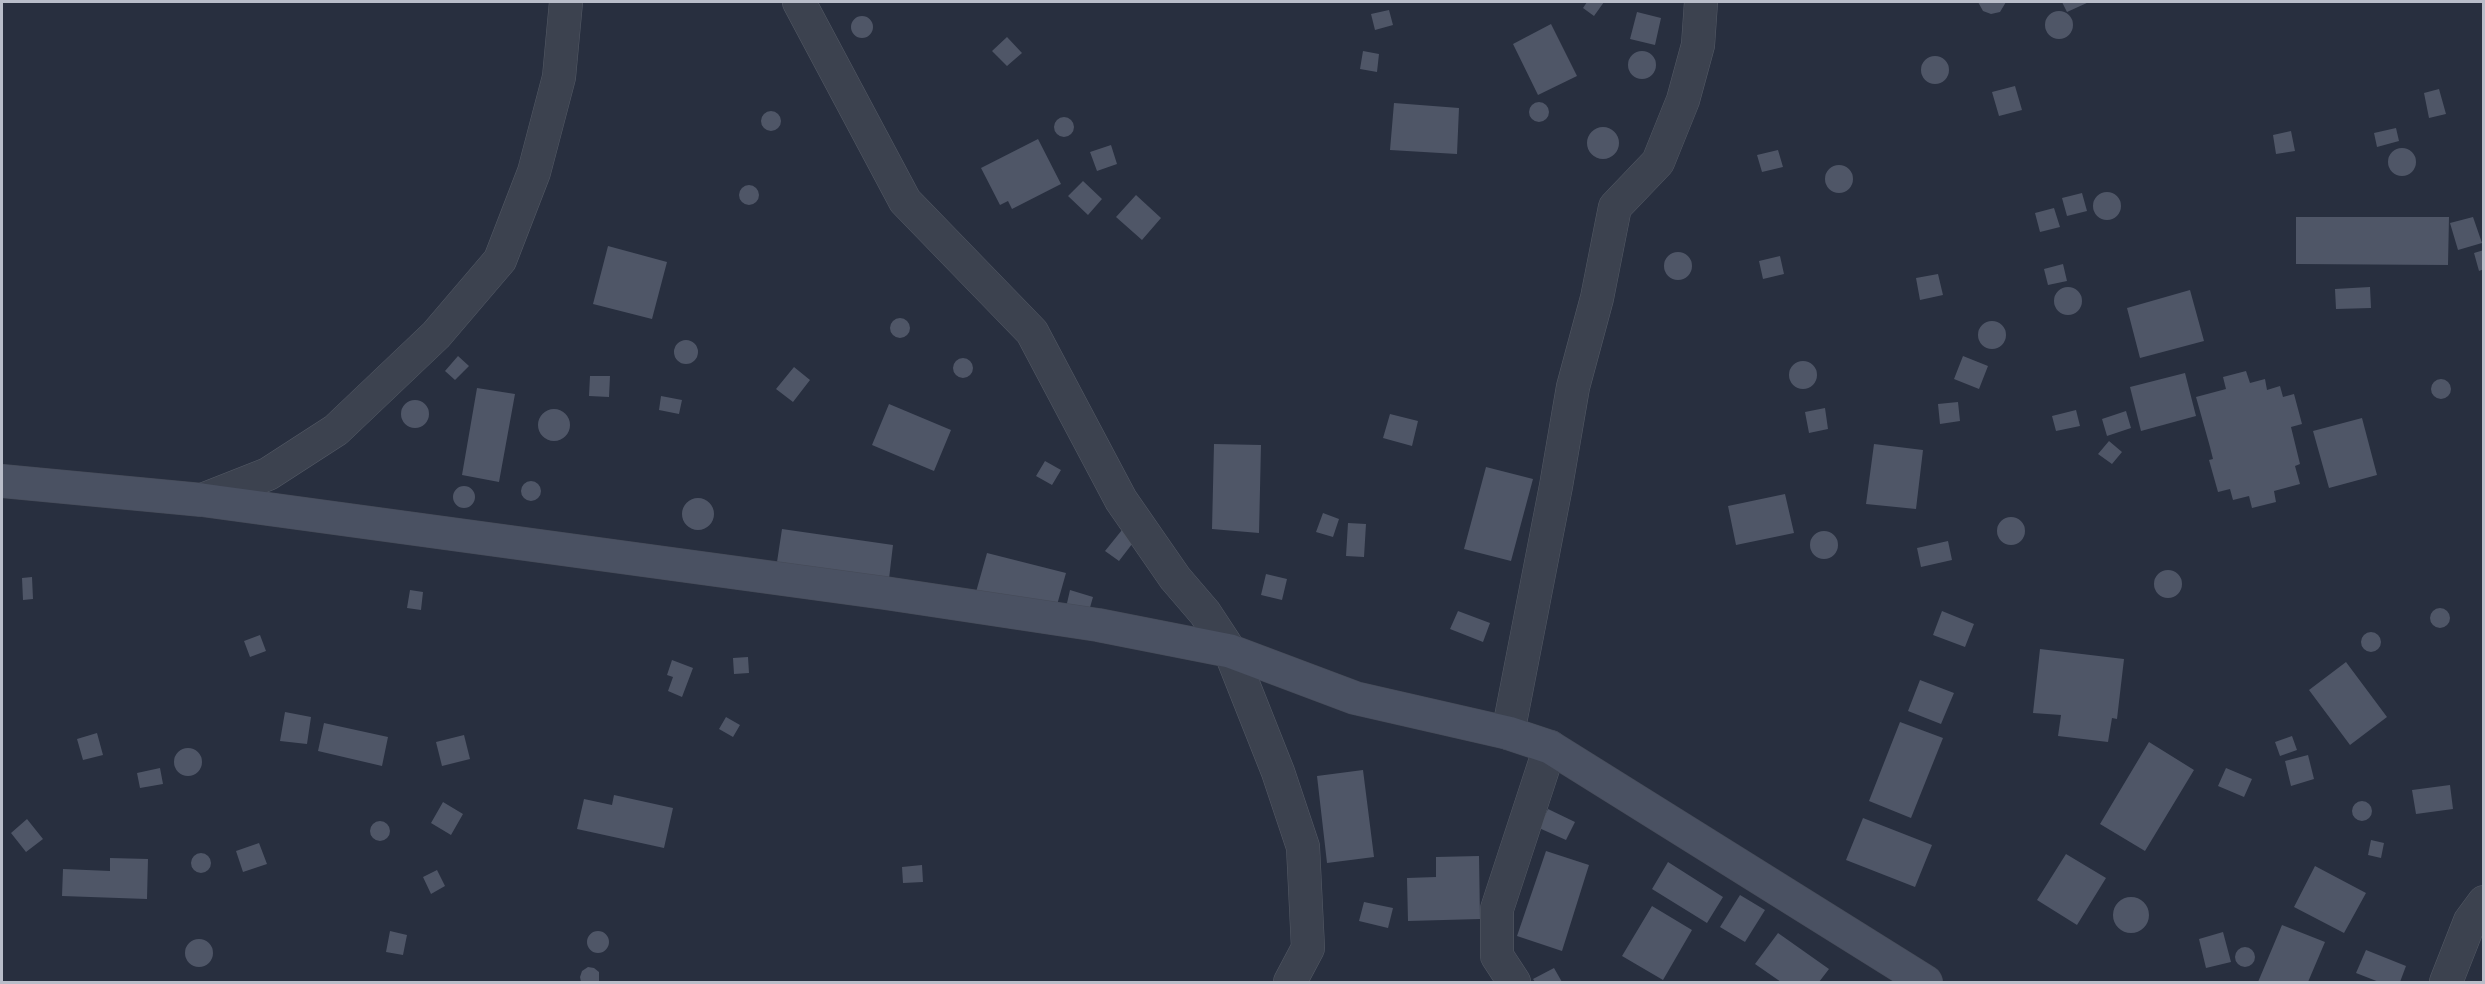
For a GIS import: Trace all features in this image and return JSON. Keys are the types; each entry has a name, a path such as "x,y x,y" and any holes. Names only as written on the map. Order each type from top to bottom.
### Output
{"street":[{"path":"202,500 268,474 336,430 436,335 500,260 534,172 559,76 566,2"},
{"path":"799,2 905,201 1032,332 1121,500 1175,578 1205,613 1230,651 1278,772 1303,847 1308,948 1290,982"},
{"path":"1508,733 1573,387 1597,298 1615,207 1658,162 1683,100 1695,56 1701,2"},
{"path":"2,481 202,500 885,593 1098,625 1230,651 1355,698 1508,733 1550,747 1926,982"},
{"path":"1514,982 1497,956 1497,909 1550,747"},
{"path":"2446,982 2470,921 2484,902"}],"building":[{"path":"1587,2 1604,2 1594,16 1583,8"},
{"path":"1978,2 2006,2 2000,12 1991,14 1983,11"},
{"path":"2062,2 2089,2 2067,12"},
{"path":"1389,10 1393,25 1375,30 1371,14"},
{"path":"2059,11 2069,15 2073,25 2069,35 2059,39 2049,35 2045,25 2049,15"},
{"path":"1637,12 1661,18 1655,45 1630,39"},
{"path":"862,16 870,19 873,27 870,35 862,38 854,35 851,27 854,19"},
{"path":"1551,24 1577,76 1538,95 1513,44"},
{"path":"1007,37 1022,53 1007,66 992,51"},
{"path":"1363,51 1379,54 1377,72 1360,69"},
{"path":"1642,51 1652,55 1656,65 1652,75 1642,79 1632,75 1628,65 1632,55"},
{"path":"1935,56 1945,60 1949,70 1945,80 1935,84 1925,80 1921,70 1925,60"},
{"path":"2015,86 2022,110 1999,116 1992,92"},
{"path":"2439,89 2446,114 2429,118 2424,93"},
{"path":"1535,102 1543,102 1549,108 1549,116 1543,122 1535,122 1529,116 1529,108"},
{"path":"1394,103 1459,108 1457,154 1390,150"},
{"path":"771,111 778,114 781,121 778,128 771,131 764,128 761,121 764,114"},
{"path":"1064,117 1071,120 1074,127 1071,134 1064,137 1057,134 1054,127 1057,120"},
{"path":"1603,127 1615,131 1619,143 1615,155 1603,159 1591,155 1587,143 1591,131"},
{"path":"2396,128 2399,141 2377,147 2374,133"},
{"path":"2291,131 2295,151 2276,154 2273,135"},
{"path":"1038,139 1061,184 1012,209 1008,201 1000,205 981,168"},
{"path":"1111,145 1117,164 1097,171 1090,152"},
{"path":"2402,148 2412,152 2416,162 2412,172 2402,176 2392,172 2388,162 2392,152"},
{"path":"1778,150 1783,167 1762,172 1757,155"},
{"path":"1839,165 1849,169 1853,179 1849,189 1839,193 1829,189 1825,179 1829,169"},
{"path":"1083,181 1102,199 1088,215 1068,196"},
{"path":"749,185 756,188 759,195 756,202 749,205 742,202 739,195 742,188"},
{"path":"2107,192 2117,196 2121,206 2117,216 2107,220 2097,216 2093,206 2097,196"},
{"path":"2082,193 2087,211 2067,216 2062,198"},
{"path":"1136,195 1161,218 1142,240 1116,217"},
{"path":"2054,208 2060,227 2040,232 2035,213"},
{"path":"2296,217 2449,217 2448,265 2296,264"},
{"path":"2473,217 2482,243 2458,250 2450,223"},
{"path":"608,246 667,262 652,319 593,304"},
{"path":"2484,250 2484,269 2479,271 2474,253"},
{"path":"1678,252 1688,256 1692,266 1688,276 1678,280 1668,276 1664,266 1668,256"},
{"path":"1780,256 1784,274 1763,279 1759,261"},
{"path":"2063,264 2067,281 2048,285 2044,269"},
{"path":"1938,274 1943,295 1920,300 1916,278"},
{"path":"2068,287 2078,291 2082,301 2078,311 2068,315 2058,311 2054,301 2058,291"},
{"path":"2370,287 2371,308 2336,309 2335,289"},
{"path":"2190,290 2204,341 2140,358 2127,308"},
{"path":"900,318 907,321 910,328 907,335 900,338 893,335 890,328 893,321"},
{"path":"1992,321 2002,325 2006,335 2002,345 1992,349 1982,345 1978,335 1982,325"},
{"path":"686,340 694,344 698,352 694,360 686,364 678,360 674,352 678,344"},
{"path":"458,356 469,366 455,380 445,371"},
{"path":"1963,356 1988,366 1979,389 1954,379"},
{"path":"963,358 970,361 973,368 970,375 963,378 956,375 953,368 956,361"},
{"path":"1803,361 1813,365 1817,375 1813,385 1803,389 1793,385 1789,375 1793,365"},
{"path":"794,367 810,380 793,402 776,389"},
{"path":"2246,371 2250,383 2265,379 2267,390 2280,386 2283,397 2294,394 2302,424 2291,427 2300,464 2295,466 2300,484 2274,491 2276,502 2252,508 2249,496 2233,500 2230,489 2218,492 2209,460 2213,459 2196,397 2226,389 2223,377"},
{"path":"2185,373 2196,416 2141,431 2130,387"},
{"path":"590,376 610,376 609,397 589,396"},
{"path":"2441,379 2448,382 2451,389 2448,396 2441,399 2434,396 2431,389 2434,382"},
{"path":"477,388 515,394 499,482 462,475"},
{"path":"661,396 682,400 679,414 659,410"},
{"path":"415,400 425,404 429,414 425,424 415,428 405,424 401,414 405,404"},
{"path":"1958,402 1960,421 1940,424 1938,404"},
{"path":"889,404 951,430 934,471 872,445"},
{"path":"1825,408 1828,429 1809,433 1805,412"},
{"path":"554,409 566,413 570,425 566,437 554,441 542,437 538,425 542,413"},
{"path":"2076,410 2080,426 2056,431 2052,416"},
{"path":"2126,411 2131,428 2107,436 2102,419"},
{"path":"1390,414 1418,421 1412,446 1383,438"},
{"path":"2362,418 2377,475 2329,488 2313,431"},
{"path":"2109,441 2122,452 2112,464 2098,454"},
{"path":"1214,444 1261,445 1259,533 1212,529"},
{"path":"1874,444 1923,450 1916,509 1866,504"},
{"path":"1045,461 1061,470 1052,485 1036,476"},
{"path":"1486,467 1533,479 1511,561 1464,549"},
{"path":"531,481 538,484 541,491 538,498 531,501 524,498 521,491 524,484"},
{"path":"464,486 472,489 475,497 472,505 464,508 456,505 453,497 456,489"},
{"path":"1785,494 1794,533 1736,545 1728,506"},
{"path":"698,498 710,502 714,514 710,526 698,530 686,526 682,514 686,502"},
{"path":"1323,513 1339,519 1333,537 1316,532"},
{"path":"2011,517 2021,521 2025,531 2021,541 2011,545 2001,541 1997,531 2001,521"},
{"path":"1348,523 1366,524 1364,557 1346,556"},
{"path":"1126,525 1139,535 1119,561 1105,551"},
{"path":"782,529 893,545 889,579 777,562"},
{"path":"1824,531 1834,535 1838,545 1834,555 1824,559 1814,555 1810,545 1814,535"},
{"path":"1948,541 1952,560 1921,567 1917,548"},
{"path":"987,553 1066,573 1055,612 976,592"},
{"path":"2168,570 2178,574 2182,584 2178,594 2168,598 2158,594 2154,584 2158,574"},
{"path":"1266,574 1287,579 1282,600 1261,595"},
{"path":"32,577 33,599 23,600 22,578"},
{"path":"410,590 423,592 421,610 407,608"},
{"path":"1070,590 1093,597 1087,618 1065,612"},
{"path":"2440,608 2447,611 2450,618 2447,625 2440,628 2433,625 2430,618 2433,611"},
{"path":"1458,611 1490,623 1483,642 1450,629"},
{"path":"1942,611 1974,624 1965,647 1933,635"},
{"path":"2371,632 2378,635 2381,642 2378,649 2371,652 2364,649 2361,642 2364,635"},
{"path":"260,635 266,651 250,657 244,641"},
{"path":"2040,649 2124,659 2117,719 2112,718 2108,742 2058,736 2061,715 2033,713"},
{"path":"748,657 749,673 734,674 733,658"},
{"path":"672,660 693,668 682,697 668,691 673,677 667,675"},
{"path":"2346,662 2387,717 2350,745 2309,690"},
{"path":"1920,680 1954,693 1941,724 1908,711"},
{"path":"285,712 311,717 307,744 280,741"},
{"path":"726,717 740,725 733,737 719,729"},
{"path":"1900,722 1943,738 1911,818 1869,801"},
{"path":"324,723 388,737 382,766 318,751"},
{"path":"97,733 103,755 83,760 77,739"},
{"path":"464,735 470,759 442,766 436,742"},
{"path":"2292,736 2297,750 2280,756 2275,742"},
{"path":"2149,742 2194,770 2145,851 2100,824"},
{"path":"188,748 198,752 202,762 198,772 188,776 178,772 174,762 178,752"},
{"path":"2308,755 2314,779 2291,786 2285,761"},
{"path":"160,768 163,784 140,788 137,773"},
{"path":"2226,768 2252,779 2244,797 2218,786"},
{"path":"1363,770 1374,857 1327,863 1317,776"},
{"path":"2450,785 2453,809 2416,814 2412,790"},
{"path":"614,795 673,808 664,848 577,829 584,799 612,805"},
{"path":"2362,801 2369,804 2372,811 2369,818 2362,821 2355,818 2352,811 2355,804"},
{"path":"443,802 463,814 451,835 431,823"},
{"path":"1548,809 1575,822 1566,840 1539,828"},
{"path":"1863,818 1932,845 1915,887 1846,860"},
{"path":"27,819 43,839 26,852 11,833"},
{"path":"380,821 387,824 390,831 387,838 380,841 373,838 370,831 373,824"},
{"path":"2371,840 2384,843 2381,858 2368,855"},
{"path":"259,843 267,864 243,872 236,851"},
{"path":"1546,851 1589,865 1562,951 1517,936"},
{"path":"201,853 208,856 211,863 208,870 201,873 194,870 191,863 194,856"},
{"path":"2066,854 2106,878 2077,925 2037,900"},
{"path":"1479,856 1480,919 1408,921 1407,878 1436,877 1436,857"},
{"path":"110,858 148,859 147,899 62,896 63,869 110,871"},
{"path":"1668,862 1723,897 1707,923 1652,889"},
{"path":"922,865 923,882 903,883 902,867"},
{"path":"2315,866 2366,893 2344,933 2294,907"},
{"path":"437,870 445,886 431,894 423,877"},
{"path":"1740,895 1765,910 1745,942 1720,927"},
{"path":"2131,897 2144,902 2149,915 2144,928 2131,933 2118,928 2113,915 2118,902"},
{"path":"1364,902 1393,908 1388,928 1359,921"},
{"path":"1652,906 1692,930 1663,980 1622,956"},
{"path":"2282,925 2325,942 2308,982 2258,982"},
{"path":"390,931 407,935 403,955 386,952"},
{"path":"598,931 606,934 609,942 606,950 598,953 590,950 587,942 590,934"},
{"path":"2223,932 2231,962 2206,968 2199,939"},
{"path":"1778,933 1829,969 1819,982 1781,982 1755,964"},
{"path":"199,939 209,943 213,953 209,963 199,967 189,963 185,953 189,943"},
{"path":"2245,947 2252,950 2255,957 2252,964 2245,967 2238,964 2235,957 2238,950"},
{"path":"2366,950 2406,966 2400,982 2379,982 2356,973"},
{"path":"588,967 599,972 599,982 581,982 582,971"},
{"path":"1554,968 1562,982 1535,982 1533,979"}]}
